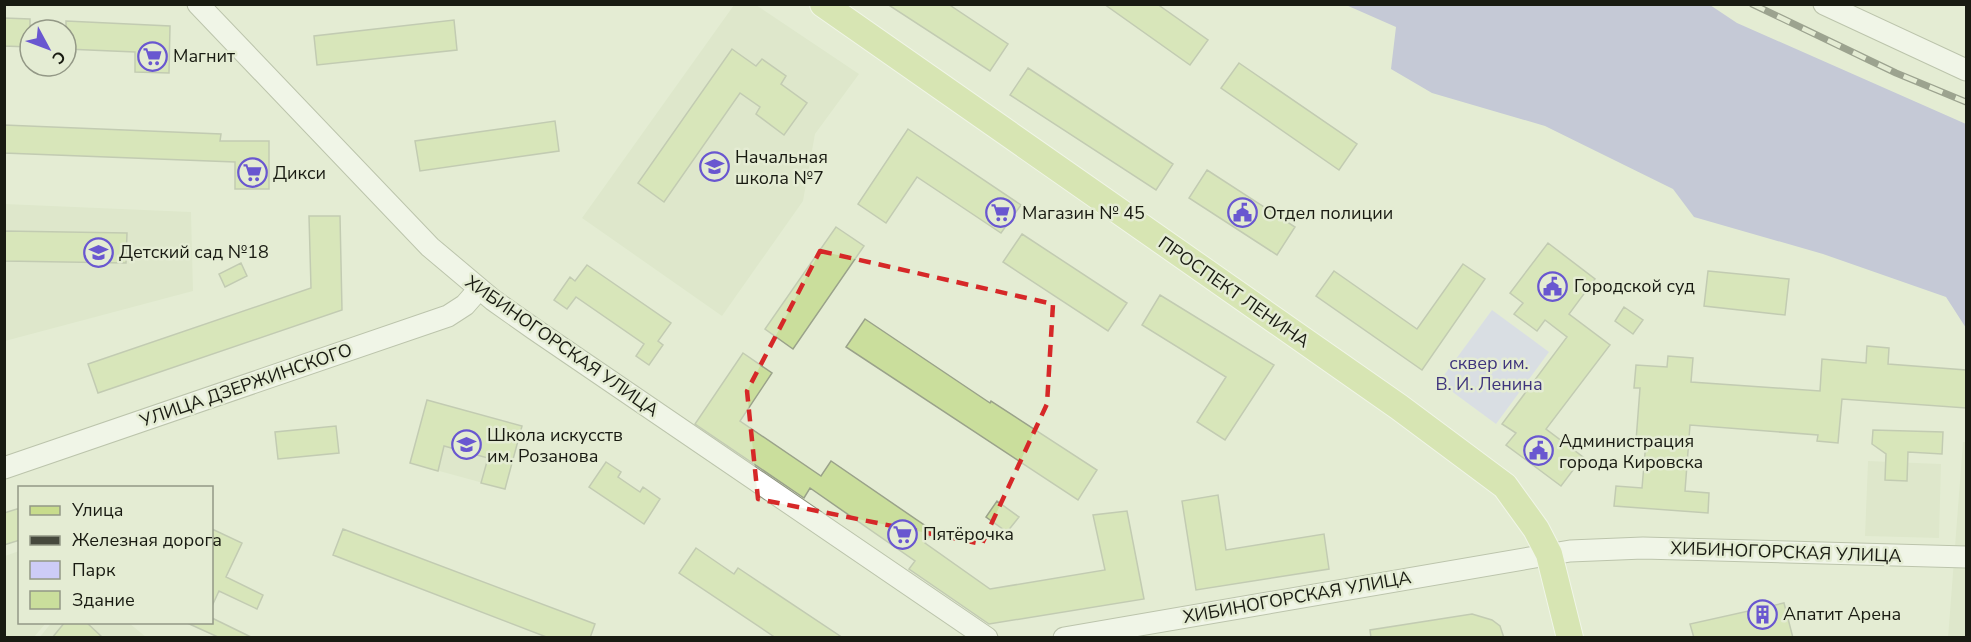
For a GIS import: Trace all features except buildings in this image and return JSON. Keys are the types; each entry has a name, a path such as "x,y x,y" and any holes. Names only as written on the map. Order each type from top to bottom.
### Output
{"main road":[{"name":"ПРОСПЕКТ ЛЕНИНА","path":"823,4 980,112 1505,486 1536,529 1550,554 1570,638"}],"street":[{"name":"ХИБИНОГОРСКАЯ УЛИЦА","path":"198,4 430,247 479,289 980,634"},
{"path":"1824,4 1966,70"},
{"name":"УЛИЦА ДЗЕРЖИНСКОГО","path":"4,468 448,316 465,305 479,289"},
{"name":"ХИБИНОГОРСКАЯ УЛИЦА","path":"1064,638 1550,554 1643,548 1966,557"}],"highlighted area":[{"path":"820,251 1053,304 1047,404 982,544 758,499 747,391"}],"shaded area":[{"name":"Начальная школа №7","path":"734,5 756,5 859,74 815,134 803,201 722,316 582,218"},
{"path":"1346,5 1710,5 1737,23 1966,124 1966,328 1946,297 1823,254 1694,217 1673,189 1545,126 1432,93 1391,69 1396,27"},
{"name":"Детский сад №18","path":"5,204 191,212 193,291 5,341"},
{"name":"Школа искусств им. Розанова","path":"427,400 522,426 505,489 410,463"},
{"path":"1963,442 1966,442 1966,637 1948,638"},
{"path":"1868,461 1941,464 1939,538 1865,536"},
{"path":"18,551 18,624 45,624 34,637 5,637 5,556"},
{"path":"50,624 130,624 146,637 39,638"}],"green space":[{"name":"сквер им. В. И. Ленина","path":"1492,310 1549,352 1496,424 1439,382"}],"railway":[{"path":"1752,4 1896,73 1966,102"}],"place":[{"name":"Магнит","path":"152,56"},
{"name":"Начальная школа №7","path":"714,167"},
{"name":"Дикси","path":"252,173"},
{"name":"Магазин № 45","path":"1001,213"},
{"name":"Отдел полиции","path":"1242,213"},
{"name":"Детский сад №18","path":"98,252"},
{"name":"Городской суд","path":"1553,286"},
{"name":"Школа искусств им. Розанова","path":"466,445"},
{"name":"Администрация города Кировска","path":"1538,451"},
{"name":"Пятёрочка","path":"902,534"},
{"name":"Апатит Арена","path":"1762,614"}]}
